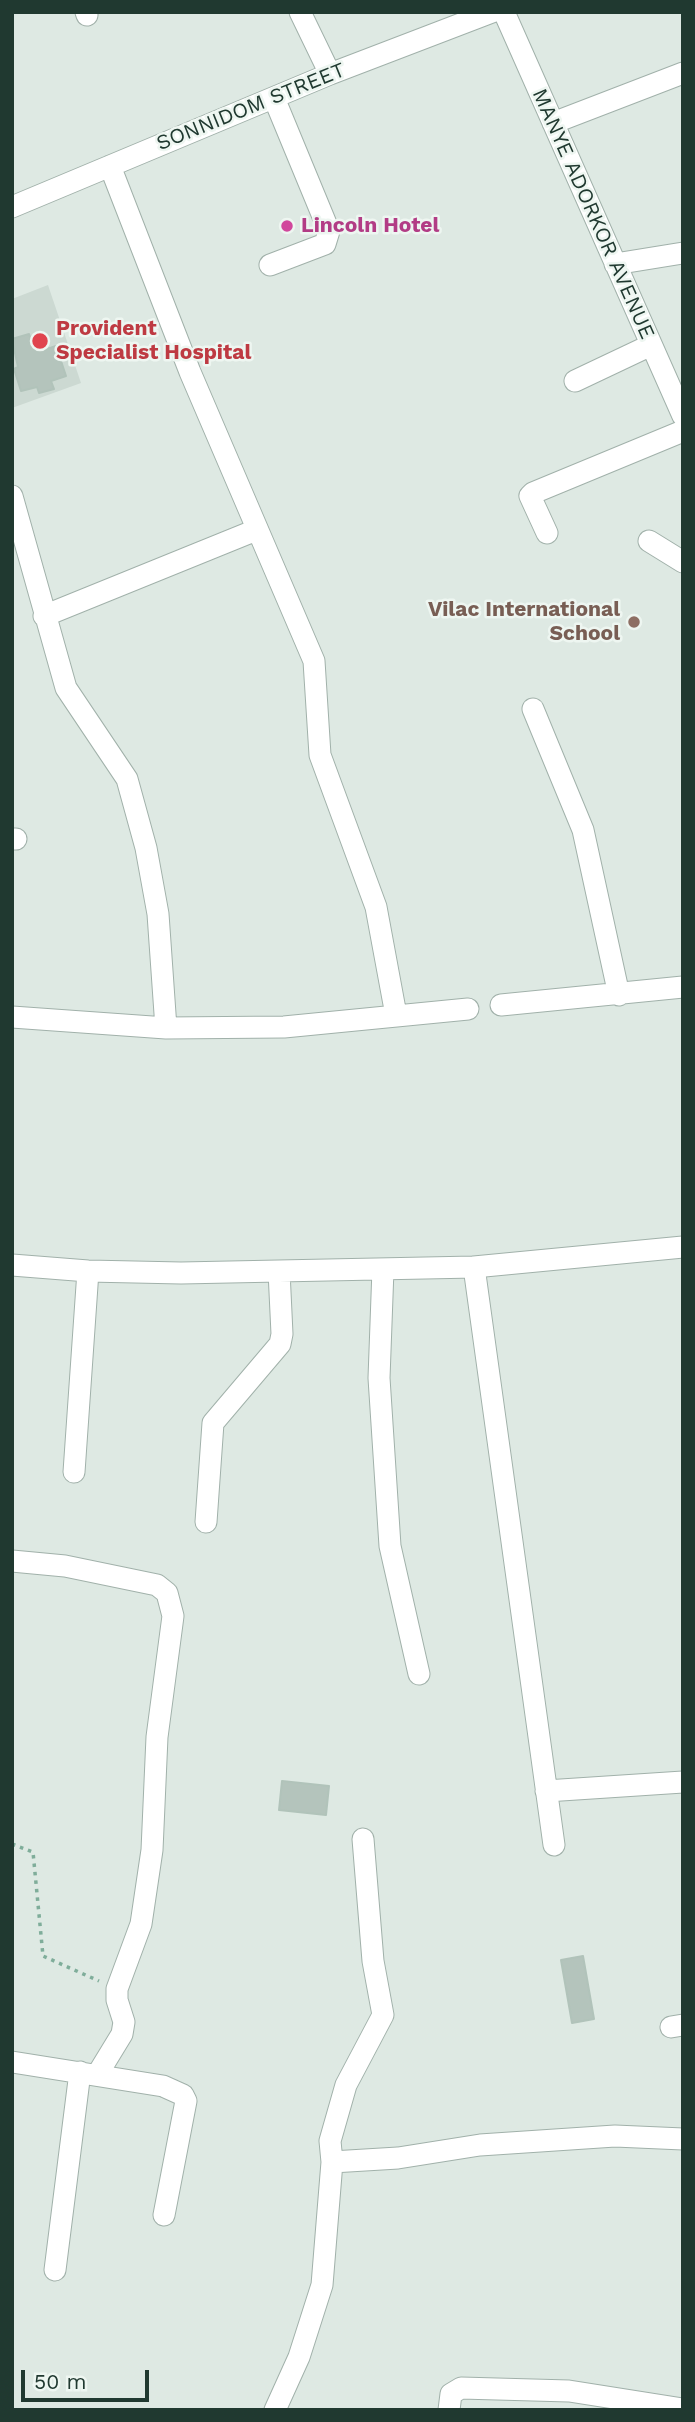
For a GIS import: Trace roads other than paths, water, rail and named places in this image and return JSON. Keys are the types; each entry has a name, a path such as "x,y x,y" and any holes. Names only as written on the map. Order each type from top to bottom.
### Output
{"street":[{"path":"300,12 330,74"},
{"name":"SONNIDOM STREET","path":"12,207 330,74 492,12"},
{"name":"MANYE ADORKOR AVENUE","path":"504,12 683,416"},
{"path":"553,123 683,73"},
{"path":"270,265 325,244 329,231 274,98"},
{"path":"110,166 190,372 314,661 320,755 376,907 396,1015"},
{"path":"615,264 683,253"},
{"path":"575,381 651,345"},
{"path":"547,533 530,496 533,493 683,431"},
{"path":"12,496 66,688 127,779 146,848 158,914 166,1028"},
{"path":"44,615 256,530"},
{"path":"649,541 683,562"},
{"path":"533,709 583,830 618,995"},
{"path":"501,1005 683,987"},
{"path":"12,1017 166,1028 284,1027 468,1009"},
{"path":"12,1265 88,1271 474,1268 683,1247"},
{"path":"474,1268 554,1845"},
{"path":"383,1269 379,1378 390,1546 419,1674"},
{"path":"74,1472 88,1271"},
{"path":"206,1522 213,1423 279,1344 282,1334 279,1271"},
{"path":"12,1561 65,1566 156,1585 167,1593 173,1616 157,1737 152,1850 141,1924 117,1989 117,2000 124,2022 122,2034 89,2073 55,2270"},
{"path":"546,1791 683,1782"},
{"path":"275,2410 299,2357 322,2285 332,2162 330,2141 346,2085 383,2015 373,1961 363,1839"},
{"path":"12,2062 163,2086 183,2095 186,2101 164,2215"},
{"path":"332,2162 398,2158 493,2144 615,2136 683,2138"},
{"path":"449,2410 451,2394 461,2388 683,2409"}],"place":[{"name":"Lincoln Hotel","path":"287,226"},
{"name":"Provident Specialist Hospital","path":"40,341"},
{"name":"Vilac International School","path":"634,622"}]}
